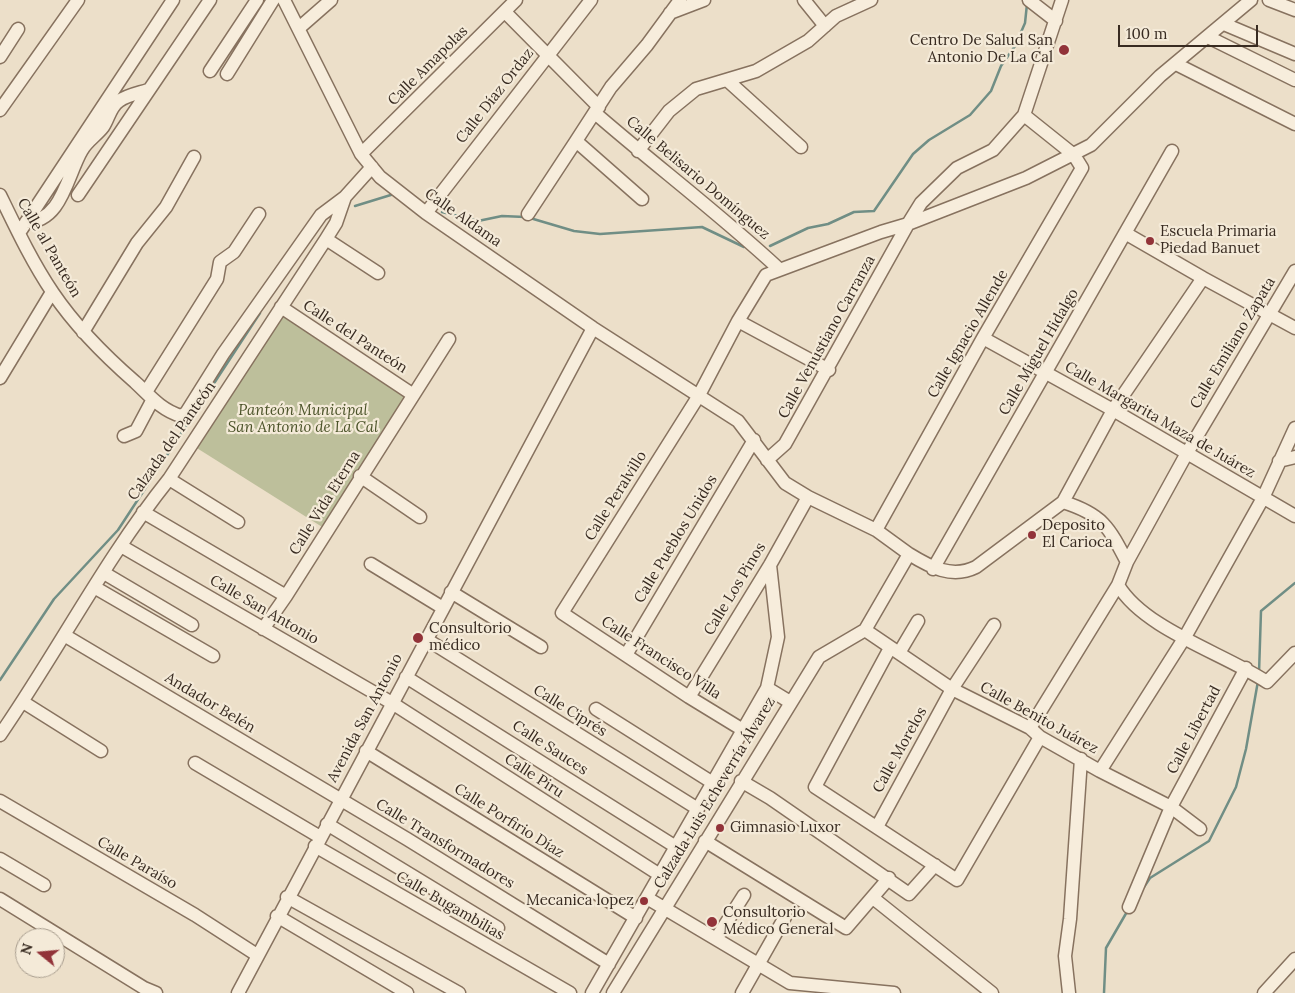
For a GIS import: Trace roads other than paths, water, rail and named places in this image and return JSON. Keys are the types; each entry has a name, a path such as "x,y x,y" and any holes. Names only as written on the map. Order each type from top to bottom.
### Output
{"street":[{"path":"0,110 78,0"},
{"path":"22,228 173,0"},
{"path":"78,195 210,0"},
{"path":"210,71 256,0"},
{"path":"227,74 273,0"},
{"name":"Calle Aldama","path":"284,0 361,154 380,177 426,213 593,328 738,421 785,483 808,497 876,530 933,569"},
{"path":"299,28 331,0"},
{"name":"Calle Díaz Ordaz","path":"426,213 591,0"},
{"path":"528,214 611,86 647,45 680,0"},
{"path":"670,13 704,0"},
{"path":"804,0 825,26"},
{"path":"638,151 676,104 696,89 756,71 808,41 836,16 871,0"},
{"path":"1029,0 1056,21"},
{"path":"1062,0 1024,115 1074,154"},
{"path":"908,224 1026,178 1091,145 1160,76 1251,0"},
{"path":"1269,0 1295,10"},
{"name":"Calle Belisario Domínguez","path":"511,4 548,54 597,110 638,151 726,220 779,269"},
{"name":"Calle Amapolas","path":"361,154 511,4"},
{"path":"1224,24 1295,54"},
{"path":"0,57 18,29"},
{"path":"1208,37 1295,80"},
{"path":"1176,64 1295,124"},
{"path":"727,80 801,146"},
{"path":"22,228 50,213 61,196 82,150 103,126 114,105 120,100 148,90"},
{"name":"Calle Venustiano Carranza","path":"767,460 785,444 829,370 921,203 957,168 993,150 1024,115"},
{"path":"576,141 642,199"},
{"path":"1054,165 1057,141"},
{"name":"Calle Miguel Hidalgo","path":"933,569 1172,151"},
{"name":"Calle Ignacio Allende","path":"876,530 983,338 1082,168 1074,154"},
{"path":"83,332 137,243 166,207 194,157"},
{"name":"Calzada del Panteón","path":"0,736 143,512 169,479 326,239 336,223 345,197 372,167"},
{"name":"Calle al Panteón","path":"0,195 22,228 52,292 83,332 102,354 149,396 168,412 180,416 186,413 223,354 321,215 345,197"},
{"path":"124,436 136,431 149,396 217,279 220,262 234,252 259,214"},
{"name":"Calle Peralvillo","path":"562,612 698,396 738,321 766,275 881,232 908,224"},
{"path":"1125,232 1203,278 1295,328"},
{"path":"326,239 378,273"},
{"name":"Calle Emiliano Zapata","path":"1118,585 1127,562 1187,453 1295,271"},
{"path":"933,569 966,573 1063,502 1113,410 1203,278"},
{"path":"0,378 52,292"},
{"name":"Calle del Panteón","path":"280,307 412,394"},
{"path":"738,321 829,370"},
{"name":"Avenida San Antonio","path":"238,993 277,916 593,328"},
{"name":"Calle Margarita Maza de Juárez","path":"983,338 1113,410 1295,516"},
{"name":"Calle Vida Eterna","path":"263,629 286,596 412,394 449,339"},
{"path":"1100,771 1185,637 1263,498 1295,428"},
{"name":"Calle Pueblos Unidos","path":"626,655 754,440"},
{"path":"1279,461 1295,457"},
{"path":"360,476 420,517"},
{"path":"169,479 238,522"},
{"name":"Calle Los Pinos","path":"689,697 770,565 808,497"},
{"path":"1063,502 1076,506 1102,520 1113,535 1127,562"},
{"path":"143,512 286,596"},
{"name":"Calle San Antonio","path":"121,546 392,703"},
{"path":"865,630 909,554"},
{"path":"371,564 443,608"},
{"name":"Calzada Luis Echeverría Álvarez","path":"592,993 767,688 778,637 770,565"},
{"path":"104,573 192,625"},
{"path":"1030,728 1118,585 1127,600 1158,624 1246,668 1267,682 1295,653"},
{"path":"94,587 213,656"},
{"path":"451,592 541,647"},
{"name":"Calle Francisco Villa","path":"562,612 689,697 743,730"},
{"path":"918,622 894,651 815,787 957,880 1040,737"},
{"name":"Calle Morelos","path":"877,827 952,689 994,625"},
{"name":"Calzada Luis Echeverría Álvarez","path":"613,993 819,657 865,630"},
{"name":"Calle Benito Juárez","path":"865,630 952,689 1030,728 1040,737 1100,771 1171,807 1200,829"},
{"name":"Andador Belén","path":"64,635 340,800"},
{"name":"Calle Ciprés","path":"426,639 698,809"},
{"name":"Calle Libertad","path":"1129,907 1171,807 1246,668"},
{"name":"Calle Sauces","path":"406,677 676,847"},
{"path":"767,688 790,702"},
{"path":"23,702 101,751"},
{"name":"Calle Piru","path":"392,703 660,876"},
{"path":"596,709 713,783"},
{"name":"Calle Porfirio Díaz","path":"366,752 636,918"},
{"path":"1069,993 1066,956 1073,879 1080,759"},
{"name":"Calle Bugambilias","path":"195,763 317,842 570,993"},
{"path":"741,782 770,798 910,894 935,865"},
{"name":"Calle Transformadores","path":"340,800 407,839 609,964"},
{"name":"Calle Paraíso","path":"0,801 196,915 257,954"},
{"path":"327,824 498,928"},
{"path":"705,841 846,928 889,878"},
{"path":"0,859 44,885"},
{"path":"716,939 744,895"},
{"path":"288,897 459,993"},
{"path":"647,898 804,993"},
{"path":"873,898 992,993"},
{"path":"0,899 144,988 156,993"},
{"path":"277,916 407,993"},
{"path":"742,993 785,917"},
{"path":"1264,993 1295,959"},
{"path":"790,983 894,993"}],"waterway":[{"path":"770,246 808,228 828,224 854,212 874,211 913,154 929,140 970,115 991,91 1001,66 1015,46 1025,23 1027,4"},
{"path":"355,206 394,194"},
{"path":"442,212 478,221 502,216 525,217"},
{"path":"530,218 574,231 600,234 702,227 744,247"},
{"path":"0,680 54,599 118,530 260,313"},
{"path":"1259,673 1261,611 1295,583"},
{"path":"1144,887 1150,878 1209,841 1236,787 1246,749 1258,681"},
{"path":"1104,993 1106,948 1128,910"}],"place":[{"name":"Centro De Salud San Antonio De La Cal","path":"1064,50"},
{"name":"Escuela Primaria Piedad Banuet","path":"1150,241"},
{"name":"Deposito El Carioca","path":"1032,535"},
{"name":"Consultorio médico","path":"418,638"},
{"name":"Gimnasio Luxor","path":"720,828"},
{"name":"Mecanica lopez","path":"644,901"},
{"name":"Consultorio Médico General","path":"712,922"}],"park label":[{"name":"Panteón Municipal San Antonio de La Cal","path":"303,420"}]}
